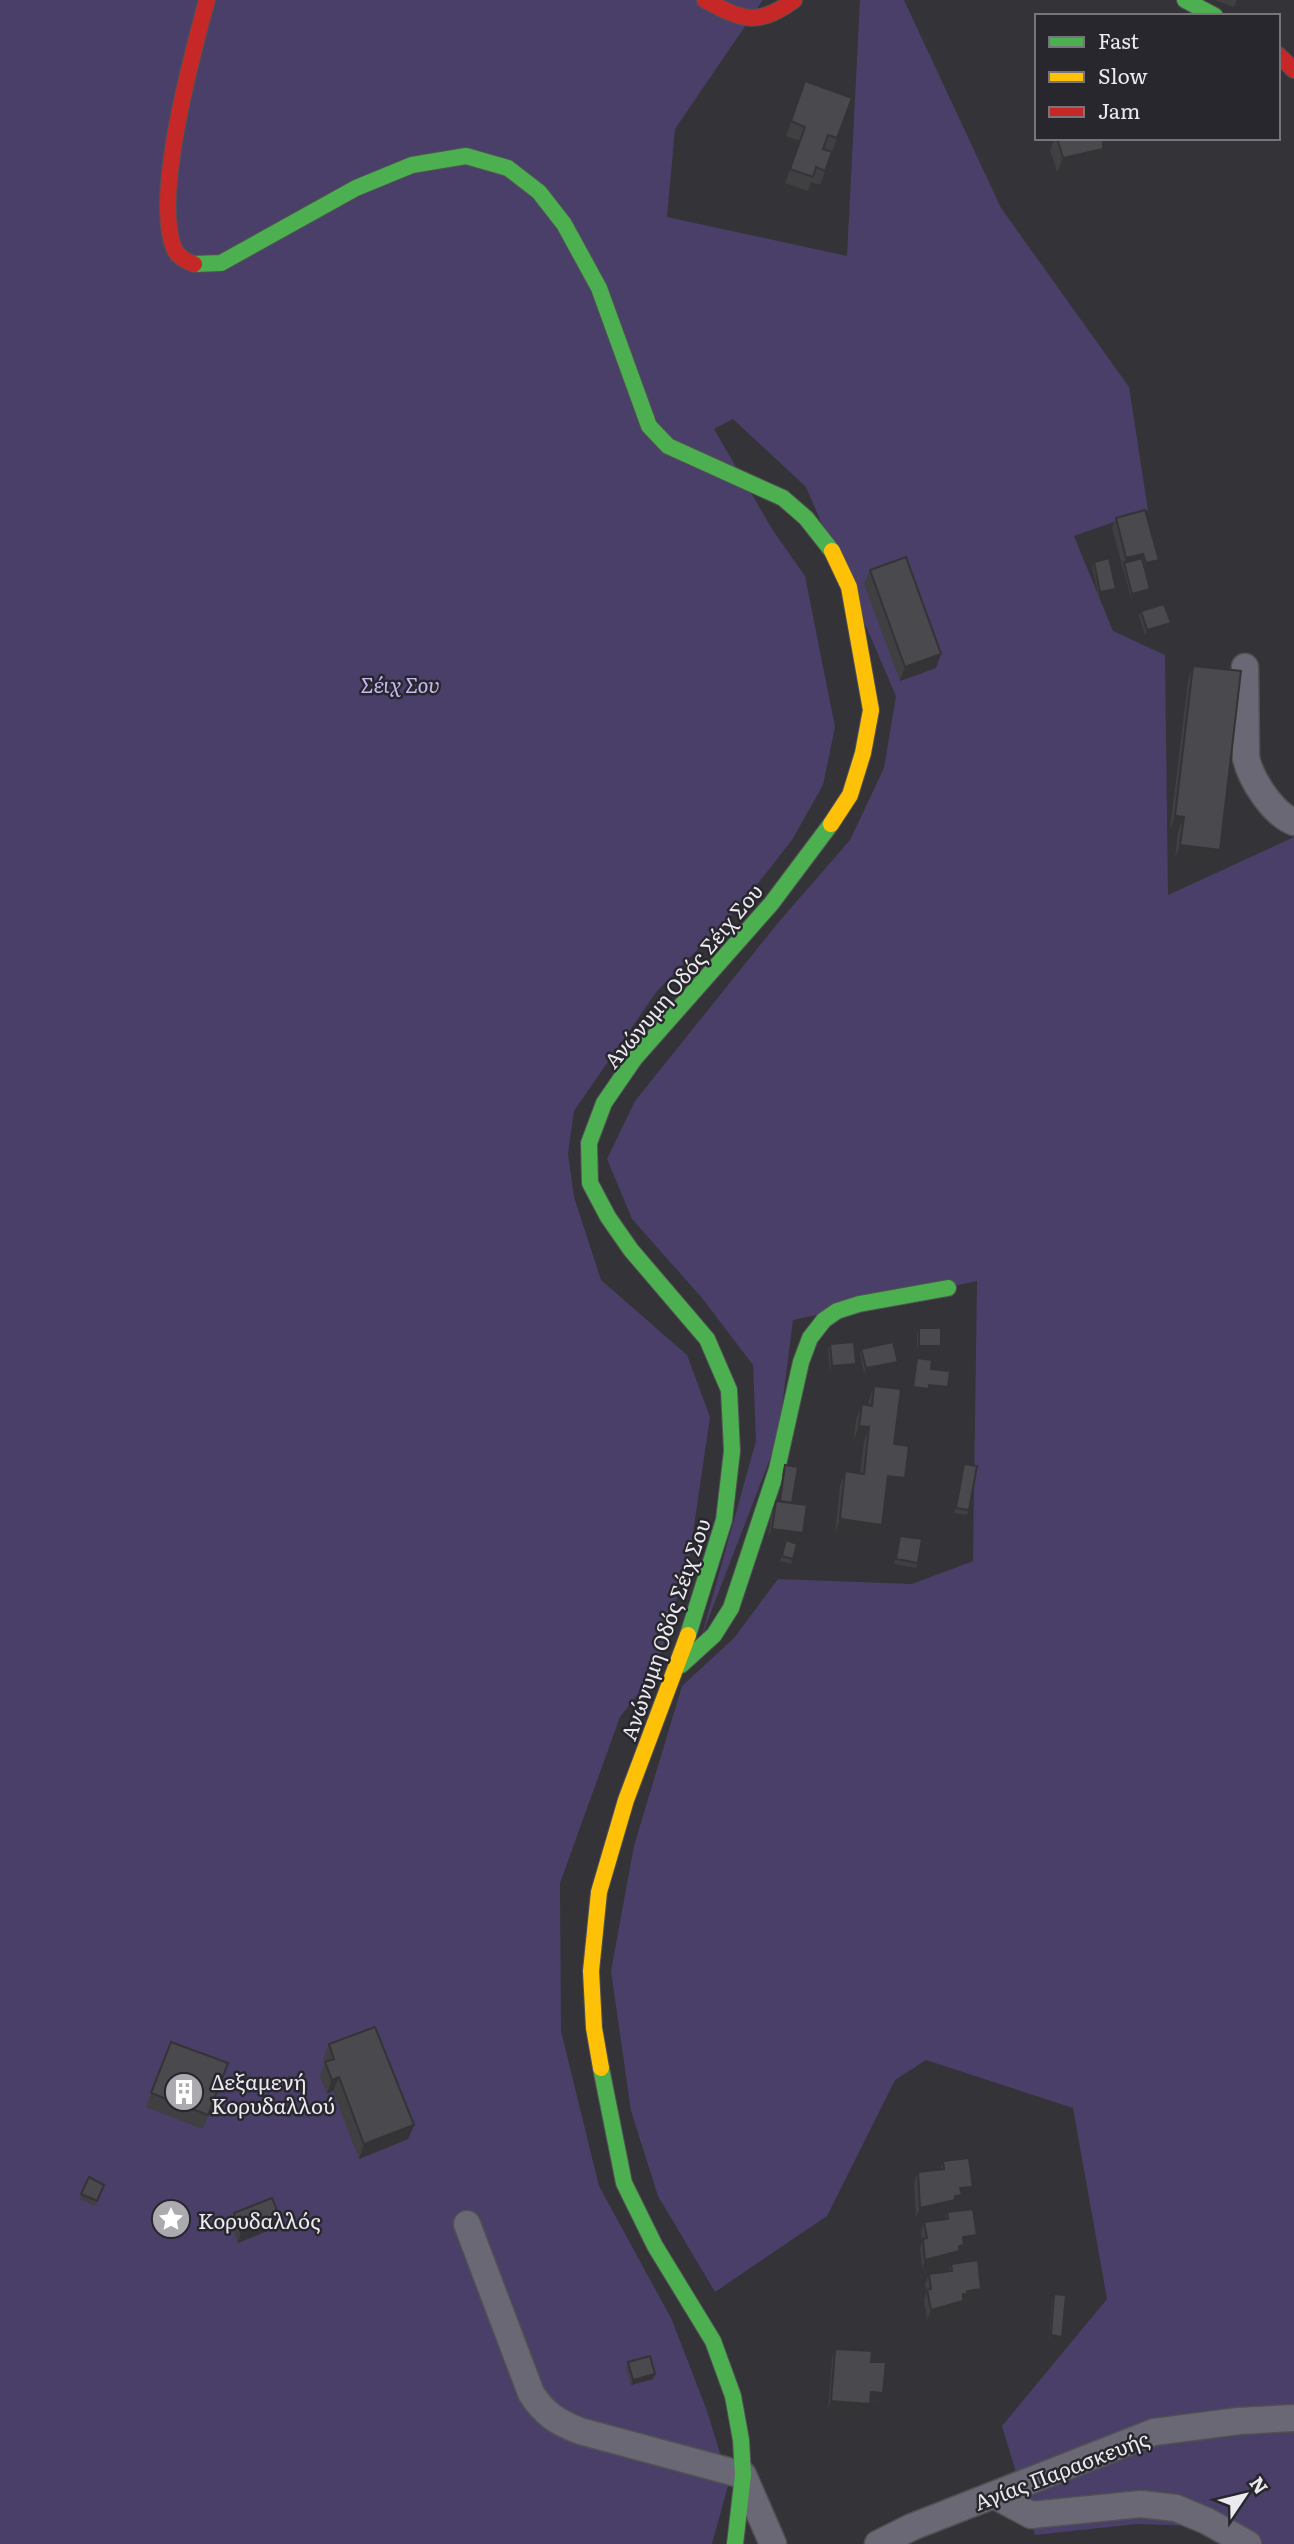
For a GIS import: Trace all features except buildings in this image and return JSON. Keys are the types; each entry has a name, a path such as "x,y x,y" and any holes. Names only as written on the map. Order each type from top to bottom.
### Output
{"street":[{"name":"Ανώνυμη Οδός Σέιχ Σου","path":"207,0 191,60 172,161 167,220 169,238 175,251 186,262 204,267 221,263 356,188 412,165 466,156 508,168 539,192 564,224 599,288 649,426 668,446 692,459 783,498 806,518 830,548 849,587 871,710 863,753 850,795 821,839 771,904 635,1059 604,1103 589,1143 590,1182 608,1217 631,1250 707,1339 729,1390 732,1451 724,1520 693,1621 626,1800 599,1892 591,1970 594,2028 608,2114 624,2183 655,2246 713,2341 733,2396 743,2475 735,2544"},
{"path":"705,0 734,15 757,20 771,16 793,0"},
{"path":"1185,0 1211,14"},
{"path":"1280,57 1294,70"},
{"path":"1245,667 1246,758 1249,771 1255,784 1280,813 1294,822"},
{"path":"674,1671 714,1635 731,1608 777,1469 801,1362 810,1338 824,1320 837,1311 859,1304 948,1288"},
{"path":"467,2224 531,2393 539,2407 556,2422 580,2431 743,2475 773,2544"},
{"name":"Αγίας Παρασκευής","path":"878,2544 912,2527 1154,2432 1239,2421 1294,2418"},
{"path":"994,2495 1031,2515 1141,2504 1176,2508 1207,2521 1248,2544"}],"green space":[{"name":"Σέιχ Σου","path":"0,0 763,0 675,129 667,217 847,256 860,0 904,0 1001,208 1129,387 1148,510 1074,536 1113,631 1165,655 1168,895 1294,837 1294,2544 1226,2544 1196,2526 1137,2524 1035,2535 1002,2426 1107,2299 1073,2108 926,2060 895,2080 827,2216 715,2292 658,2196 631,2111 611,1971 634,1846 682,1686 734,1638 778,1579 912,1584 973,1561 977,1281 793,1320 778,1438 701,1638 756,1441 753,1365 702,1298 632,1219 607,1159 635,1101 777,924 850,840 884,768 896,696 806,487 733,419 714,429 772,529 805,576 835,727 823,785 792,840 741,905 657,991 574,1111 568,1154 574,1197 601,1280 687,1355 710,1417 690,1554 655,1672 620,1717 560,1883 561,2031 599,2186 672,2320 707,2411 729,2482 712,2544 0,2544"}],"traffic: fast":[{"path":"1185,0 1211,14"},
{"path":"194,264 221,263 356,188 412,165 466,156 508,168 539,192 564,224 599,288 649,426 668,446 783,498 806,518 832,551"},
{"path":"688,1635 724,1520 732,1451 729,1390 707,1339 631,1250 608,1217 590,1183 589,1143 604,1103 635,1058 771,904 831,824"},
{"path":"681,1665 714,1635 731,1608 777,1469 801,1362 810,1338 824,1320 837,1311 859,1304 948,1288"},
{"path":"601,2068 624,2183 655,2246 713,2341 733,2396 741,2440 743,2475 735,2544"}],"traffic: slow":[{"path":"831,824 850,795 863,753 871,710 849,587 832,551"},
{"path":"601,2068 594,2028 591,1971 599,1892 626,1800 688,1635"}],"traffic: jam":[{"path":"194,264 182,258 174,248 169,225 168,195 184,89 207,0"},
{"path":"705,0 729,12 750,18 770,14 794,0"},
{"path":"1280,57 1294,70"}],"place":[{"name":"Δεξαμενή Κορυδαλλού","path":"184,2092"},
{"name":"Κορυδαλλός","path":"171,2219"}]}
